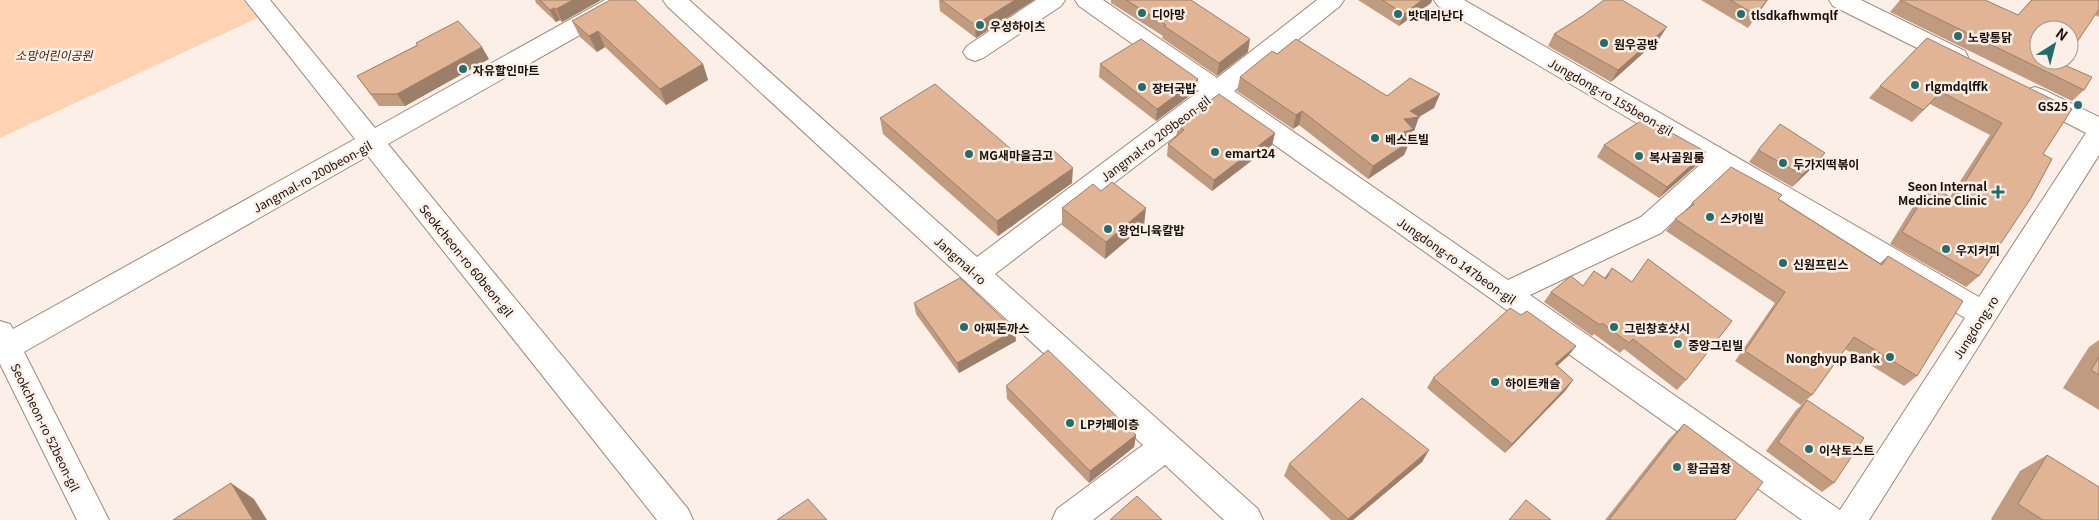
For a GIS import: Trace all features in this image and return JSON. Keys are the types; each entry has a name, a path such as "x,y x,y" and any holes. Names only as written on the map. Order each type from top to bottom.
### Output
{"street":[{"name":"Seokcheon-ro 60beon-gil","path":"257,0 677,520"},
{"name":"Jangmal-ro 200beon-gil","path":"2,344 371,142 623,0"},
{"name":"Jangmal-ro","path":"675,0 1248,520"},
{"path":"975,52 1053,0"},
{"name":"Jungdong-ro 147beon-gil","path":"1087,0 1505,294 1851,518"},
{"name":"Jangmal-ro 209beon-gil","path":"976,273 1216,92 1332,0"},
{"name":"Jungdong-ro 155beon-gil","path":"1446,0 1984,314"},
{"path":"1841,0 1974,66"},
{"path":"2019,88 2099,128"},
{"name":"Jungdong-ro","path":"1851,518 2099,134"},
{"path":"1505,294 1651,225 1721,161"},
{"name":"Seokcheon-ro 52beon-gil","path":"2,344 93,520"},
{"path":"1068,520 1166,446"}],"green space":[{"name":"소망어린이공원","path":"0,0 257,0 268,13 0,138"}],"building":[{"path":"540,0 573,0 550,10"},
{"path":"610,0 635,0 703,64 660,89 598,31 589,36 572,21"},
{"path":"941,0 1015,0 975,25"},
{"path":"1126,0 1191,0 1250,39 1219,63 1164,26 1166,25"},
{"path":"1382,0 1422,0 1404,14"},
{"name":"원우공방","path":"1604,0 1622,0 1667,27 1618,70 1554,34"},
{"path":"1730,0 1767,0 1756,15"},
{"path":"1900,0 1985,0 2018,15 2032,0 2099,0 2099,9 2079,39 2079,20 2029,20 2029,63"},
{"path":"458,21 482,47 397,94 371,94 357,76 418,45 416,43"},
{"path":"1927,38 2072,109 2043,154 2052,159 2031,198 1979,276 1902,232 1931,186 1954,199 2002,123 1941,92 1923,110 1880,86"},
{"path":"1141,39 1198,79 1157,109 1100,64"},
{"path":"1296,39 1387,96 1410,78 1440,94 1410,111 1420,117 1404,119 1413,129 1401,133 1410,141 1373,166 1302,111 1296,115 1240,77 1272,51 1277,54"},
{"path":"2043,70 2076,70 2092,77 2084,90"},
{"path":"935,84 1018,155 1030,151 1037,158 1052,149 1073,168 997,221 880,118"},
{"path":"1219,94 1275,133 1214,180 1168,144 1184,130 1178,126"},
{"name":"복사골원룸","path":"1645,118 1706,152 1667,187 1604,145"},
{"path":"1780,124 1825,153 1802,175 1758,150"},
{"path":"1731,167 1782,195 1778,199 1882,265 1888,256 1963,301 1917,376 1854,337 1812,395 1745,351 1785,292 1675,219 1694,204 1692,203"},
{"path":"1112,182 1146,208 1106,242 1062,208 1093,184 1101,191"},
{"path":"1648,259 1732,321 1686,380 1633,339 1629,343 1602,323 1600,325 1551,292 1571,276 1583,286 1594,271 1606,279 1612,268 1632,282"},
{"name":"아찌돈까스","path":"960,278 1015,330 957,363 914,303"},
{"name":"하이트캐슬","path":"1510,308 1521,315 1527,311 1576,346 1555,364 1573,380 1512,444 1433,378"},
{"name":"LP카페이층","path":"1048,350 1136,435 1090,471 1006,386"},
{"path":"2099,357 2099,375 2091,370"},
{"path":"1362,398 1429,450 1348,519 1289,464"},
{"name":"이삭토스트","path":"1807,400 1864,438 1834,483 1778,442"},
{"name":"황금곱창","path":"1684,424 1763,482 1735,520 1609,520"},
{"path":"2047,455 2099,487 2099,520 2043,520 2018,504"},
{"path":"231,483 253,520 173,520"},
{"path":"1137,496 1162,520 1110,520"},
{"path":"808,499 827,520 777,520"},
{"path":"1526,500 1551,520 1509,520"}],"place":[{"name":"디아망","path":"1142,13"},
{"name":"밧데리난다","path":"1398,14"},
{"name":"tlsdkafhwmqlf","path":"1741,14"},
{"name":"우성하이츠","path":"980,25"},
{"name":"노랑통닭","path":"1958,36"},
{"name":"원우공방","path":"1604,43"},
{"name":"자유할인마트","path":"463,69"},
{"name":"rlgmdqlffk","path":"1915,85"},
{"name":"장터국밥","path":"1142,87"},
{"name":"GS25","path":"2078,105"},
{"name":"베스트빌","path":"1375,138"},
{"name":"emart24","path":"1215,152"},
{"name":"MG새마을금고","path":"969,154"},
{"name":"복사골원룸","path":"1639,156"},
{"name":"두가지떡볶이","path":"1783,163"},
{"name":"Seon Internal Medicine Clinic","path":"1998,192"},
{"name":"스카이빌","path":"1710,217"},
{"name":"왕언니육칼밥","path":"1108,229"},
{"name":"우지커피","path":"1946,249"},
{"name":"신원프린스","path":"1783,263"},
{"name":"아찌돈까스","path":"964,327"},
{"name":"그린창호샷시","path":"1614,327"},
{"name":"중앙그린빌","path":"1678,344"},
{"name":"Nonghyup Bank","path":"1890,357"},
{"name":"하이트캐슬","path":"1495,382"},
{"name":"LP카페이층","path":"1070,423"},
{"name":"이삭토스트","path":"1809,449"},
{"name":"황금곱창","path":"1677,467"}]}
